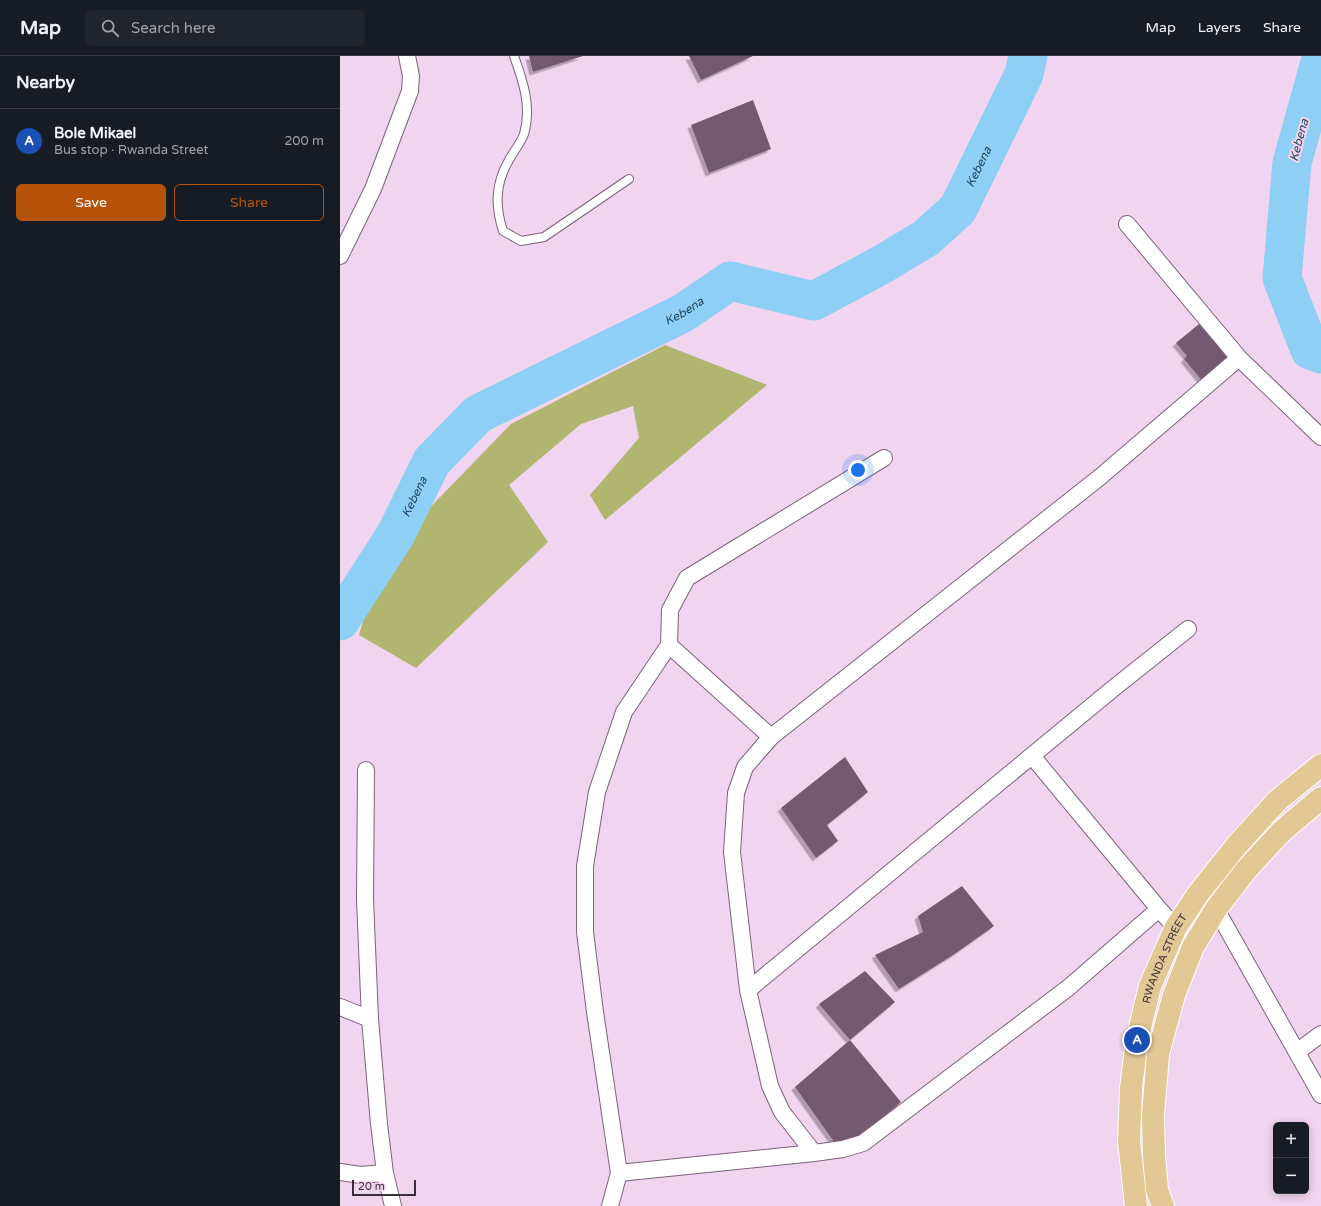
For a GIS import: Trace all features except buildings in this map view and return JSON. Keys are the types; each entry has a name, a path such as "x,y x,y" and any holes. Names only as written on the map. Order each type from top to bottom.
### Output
{"main road":[{"name":"RWANDA STREET","path":"1136,1206 1129,1141 1132,1088 1138,1040 1150,986 1176,928 1198,894 1237,846 1278,800 1321,765"},
{"name":"RWANDA STREET","path":"1162,1206 1157,1190 1153,1115 1158,1054 1174,994 1193,947 1216,909 1246,870 1281,832 1321,798"}],"street":[{"path":"340,256 373,189 410,91 411,76 407,56"},
{"path":"1127,224 1239,358 1321,437"},
{"path":"814,1154 782,1112 770,1086 748,990 732,852 736,793 745,767 770,736 1100,477 1239,358"},
{"path":"610,1206 619,1173 595,1012 585,932 585,866 597,792 624,712 669,645 670,610 687,578 884,458"},
{"path":"748,990 1114,687 1188,629"},
{"path":"669,645 770,736"},
{"path":"1032,756 1159,909 1193,947"},
{"path":"366,770 365,899 370,1019 379,1124 385,1173 393,1206"},
{"path":"619,1173 814,1154 863,1143 1068,988 1159,909"},
{"path":"1216,909 1321,1095"},
{"path":"340,1007 370,1019"},
{"path":"1297,1052 1321,1034"},
{"path":"340,1172 360,1175 385,1173"}],"lane":[{"path":"514,56 524,84 527,108 524,134 506,165 498,186 498,215 503,231 521,241 544,237 629,179"}],"green space":[{"path":"665,345 767,385 605,520 590,495 639,438 633,406 581,424 509,485 548,542 416,668 359,635 381,558 511,424"}],"waterway":[{"name":"Kebena","path":"340,621 396,534 432,461 478,414 683,313 730,281 814,301 881,265 926,238 958,209 1024,74 1028,56"},
{"name":"Kebena","path":"1321,59 1292,163 1282,278 1310,350 1321,354"}],"place":[{"name":"Bole Mikael","path":"1137,1040"}]}
